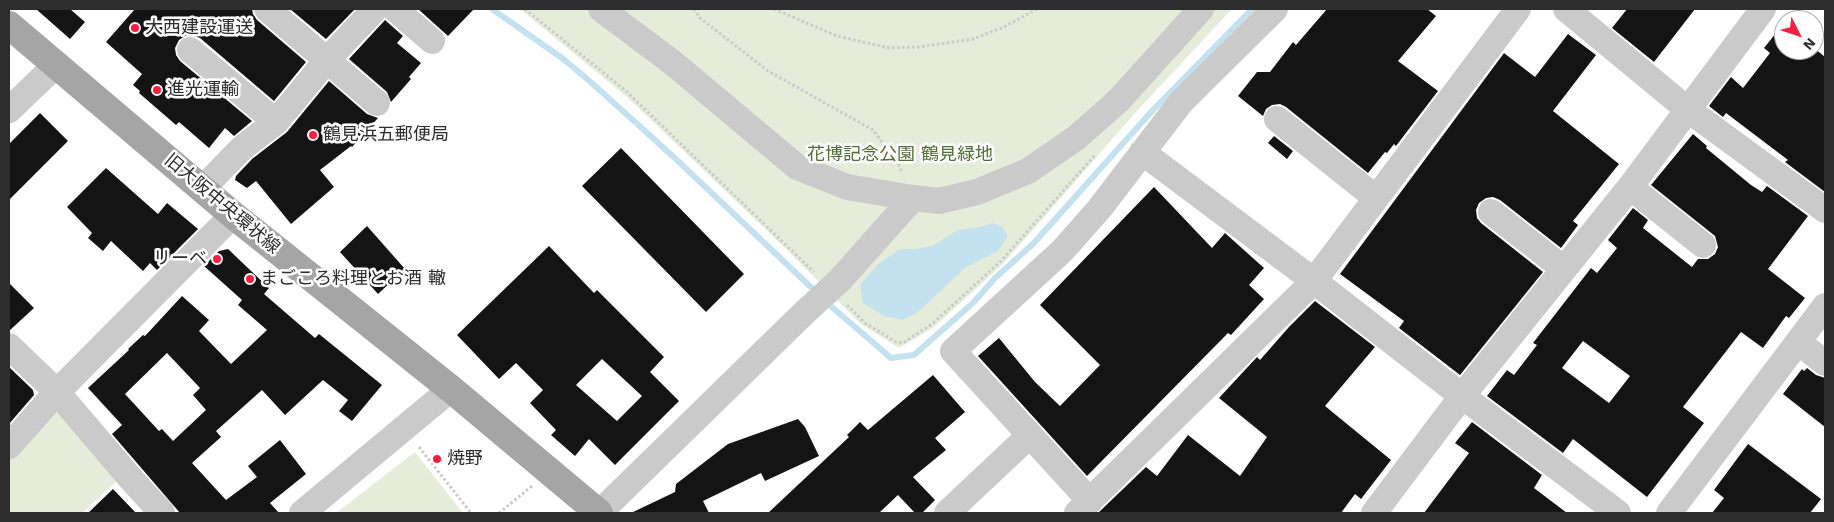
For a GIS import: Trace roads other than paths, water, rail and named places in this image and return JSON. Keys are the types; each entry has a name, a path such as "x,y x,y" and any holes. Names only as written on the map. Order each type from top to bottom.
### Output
{"main road":[{"name":"旧大阪中央環状線","path":"9,25 233,215 451,389 599,513"}],"street":[{"path":"267,9 377,103"},
{"path":"203,188 242,148 276,122 327,60 375,9"},
{"path":"395,9 432,41"},
{"path":"601,9 673,63 797,167 847,187 912,198 939,200 977,192 1028,171 1076,138 1119,100 1201,9"},
{"path":"1274,9 1181,102 1100,208 1062,251 953,351 1030,435 1084,509 1314,281 1518,9"},
{"path":"1566,9 1687,108 1825,210"},
{"path":"1374,513 1462,396 1630,187 1762,9"},
{"path":"190,50 276,122"},
{"path":"9,110 56,65"},
{"path":"1277,119 1376,198"},
{"path":"1142,152 1618,513"},
{"path":"1630,187 1703,245"},
{"path":"599,513 840,280 912,198"},
{"path":"1491,212 1564,268"},
{"path":"9,446 57,392 233,215"},
{"path":"1668,513 1825,306"},
{"path":"1798,342 1825,363"},
{"path":"9,346 57,392 162,513"},
{"path":"302,513 451,389"},
{"path":"947,513 1030,435"}],"water":[{"path":"993,223 1002,227 1008,236 998,251 966,267 918,312 903,320 884,316 863,303 860,285 877,265 900,249 933,246 958,230"}],"waterway":[{"path":"492,9 562,58 593,84 677,160 817,293"},
{"path":"826,302 891,358 914,355 973,303 995,278 1033,244 1152,111 1252,9"}],"place":[{"name":"大西建設運送","path":"135,28"},
{"name":"進光運輸","path":"157,90"},
{"name":"鶴見浜五郵便局","path":"313,135"},
{"name":"リーベ","path":"217,259"},
{"name":"まごころ料理とお酒 轍","path":"250,279"},
{"name":"焼野","path":"437,459"}],"park label":[{"name":"花博記念公園 鶴見緑地","path":"900,155"}]}
